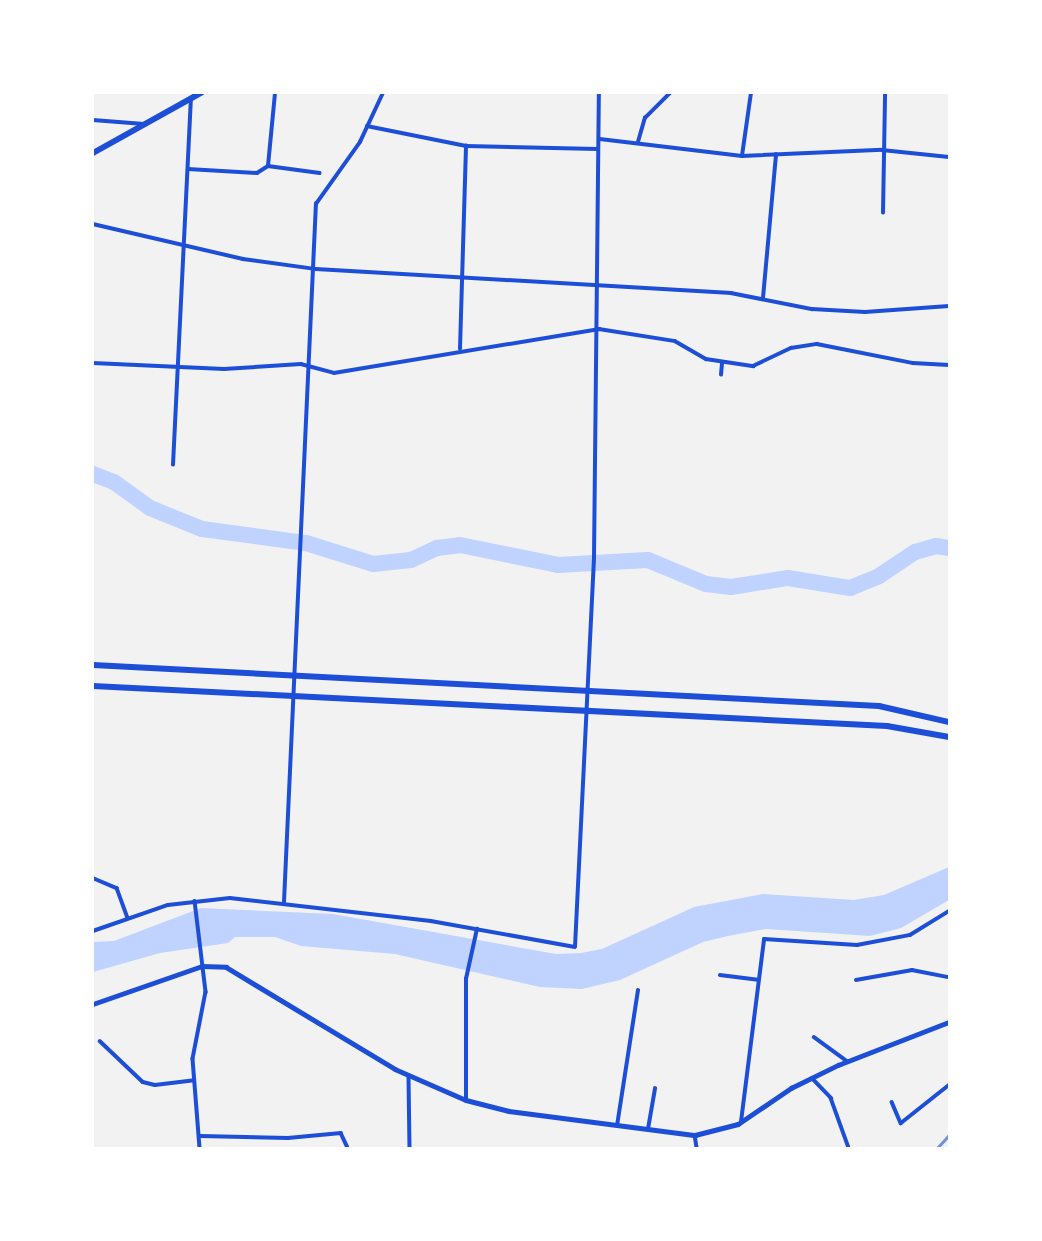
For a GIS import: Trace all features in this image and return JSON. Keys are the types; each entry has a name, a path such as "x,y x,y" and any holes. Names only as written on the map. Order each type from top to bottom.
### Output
{"main road":[{"path":"93,153 201,93"},
{"path":"93,665 879,706 949,722"},
{"path":"93,686 887,726 949,737"}],"street":[{"path":"268,166 275,93"},
{"path":"284,902 293,675 303,547 300,534 316,269 316,204 367,126 383,93"},
{"path":"93,931 128,918 230,898 284,902 477,929 575,947 585,691 594,558 599,93"},
{"path":"638,142 645,118 670,93"},
{"path":"743,156 751,93"},
{"path":"883,213 885,93"},
{"path":"173,465 191,98"},
{"path":"93,120 146,124"},
{"path":"367,126 466,146 598,149"},
{"path":"600,139 743,156 882,150 949,157"},
{"path":"460,349 466,146"},
{"path":"762,298 776,155"},
{"path":"188,169 257,173 268,166 320,173"},
{"path":"93,224 243,260 316,269 597,284 762,298 812,309 865,312 949,306"},
{"path":"93,363 178,367 310,366 334,373 356,371 460,349 598,330 675,341 722,363 753,366 791,348 832,344 913,363 949,365"},
{"path":"721,375 722,363"},
{"path":"93,878 117,888 128,918"},
{"path":"195,903 206,992 196,1033 194,1080 200,1148"},
{"path":"741,1122 764,939 857,945 910,935 949,911"},
{"path":"466,1100 467,979 477,929"},
{"path":"93,1004 202,966 233,970 409,1077 466,1100 617,1126 695,1135 741,1122 811,1078 847,1061 949,1022"},
{"path":"856,981 912,970 949,977"},
{"path":"720,975 758,980"},
{"path":"617,1126 638,992"},
{"path":"814,1037 847,1061"},
{"path":"100,1041 143,1082 155,1085 194,1080"},
{"path":"409,1077 410,1148"},
{"path":"811,1078 831,1098 849,1148"},
{"path":"892,1102 901,1123 949,1084"},
{"path":"648,1129 655,1089"},
{"path":"200,1136 288,1138 341,1133 348,1148"},
{"path":"695,1135 697,1148"}],"water":[{"path":"949,867 949,900 901,928 870,936 766,929 728,936 703,942 620,980 582,989 540,987 395,954 301,946 275,937 235,937 228,943 160,953 93,972 93,942 114,941 201,908 333,914 556,954 581,953 602,949 694,907 763,894 854,900 884,895"}],"waterway":[{"path":"93,474 114,482 150,508 202,529 306,543 373,564 411,560 437,548 460,545 558,565 648,560 706,584 731,587 788,578 850,588 879,576 915,552 936,546 949,548"}],"railway":[{"path":"937,1148 949,1135"}]}
